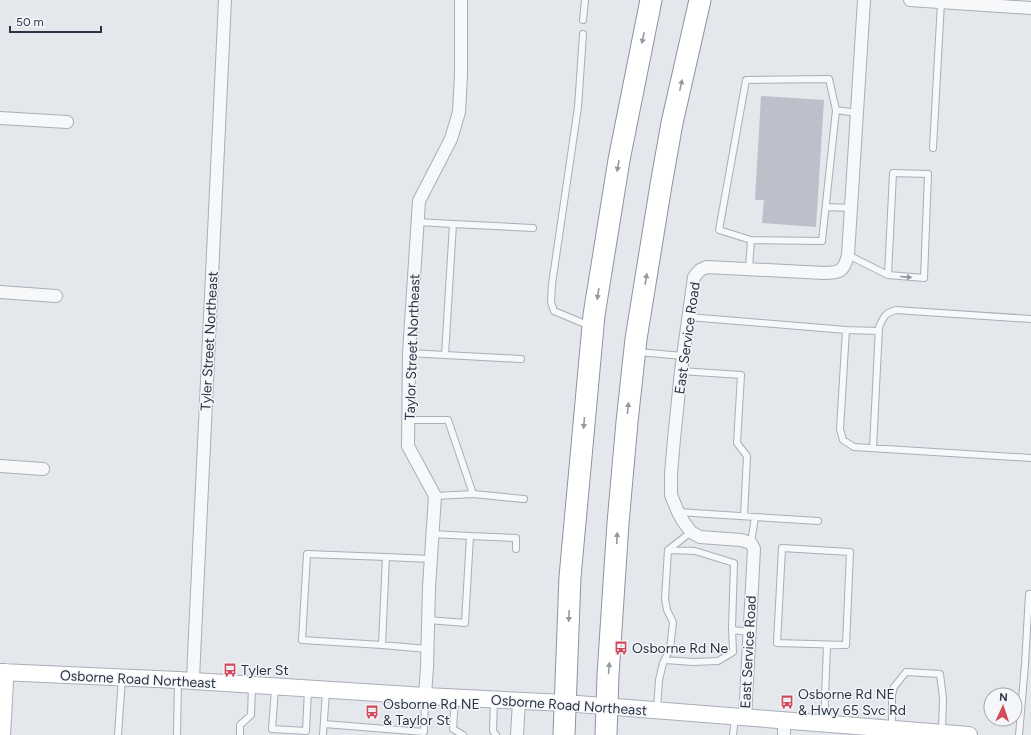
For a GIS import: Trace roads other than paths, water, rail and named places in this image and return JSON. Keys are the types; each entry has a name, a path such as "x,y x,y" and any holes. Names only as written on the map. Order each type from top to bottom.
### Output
{"highway":[{"path":"564,735 570,577 593,328 610,208 651,0"},
{"path":"606,735 618,523 634,351 668,146 700,0"}],"street":[{"name":"Tyler Street Northeast","path":"186,681 194,656 225,0"},
{"name":"Taylor Street Northeast","path":"435,496 408,446 409,353 419,201 451,139 459,112 461,75 461,0"},
{"name":"East Service Road","path":"691,532 683,522 678,512 671,495 671,484 681,371 694,277 700,270 707,267 835,273 842,269 848,255 864,0"},
{"path":"910,0 1031,8"},
{"path":"0,118 67,122"},
{"path":"0,292 56,296"},
{"path":"0,466 43,469"},
{"path":"425,696 435,496"},
{"path":"691,532 700,537 741,540 750,543"},
{"name":"East Service Road","path":"740,717 749,632 754,548 750,543"},
{"name":"Osborne Road Northeast","path":"2,672 565,703 740,717 784,728 824,724 969,735"},
{"path":"2,672 5,682 2,735"},
{"path":"517,735 519,701"}],"lane":[{"path":"584,20 585,0"},
{"path":"933,148 941,2"},
{"path":"583,34 578,107 552,284 551,302 554,311 593,328"},
{"path":"830,79 836,110 822,241 751,240 719,230 746,80 830,79"},
{"path":"836,110 857,113"},
{"path":"848,255 888,275 924,278 928,174 893,173 888,275"},
{"path":"826,207 851,208"},
{"path":"417,222 533,228"},
{"path":"445,355 453,224"},
{"path":"749,269 751,240"},
{"path":"873,448 879,327 887,313 896,310 1031,319"},
{"path":"688,317 879,332"},
{"path":"846,330 840,429 843,440 854,447 1031,458"},
{"path":"634,351 683,356"},
{"path":"409,353 521,359"},
{"path":"681,371 741,375 737,444 747,456 744,516"},
{"path":"408,420 448,420 473,494"},
{"path":"435,496 473,494 524,499"},
{"path":"678,512 818,521"},
{"path":"750,543 755,517"},
{"path":"657,710 659,680 670,649 674,622 667,610 665,599 668,550 691,532"},
{"path":"432,534 516,538 516,549"},
{"path":"428,620 465,623 470,536"},
{"path":"782,548 850,552 846,646 827,645 777,643 782,548"},
{"path":"665,660 693,662 718,661 733,652 732,630 734,563 695,551 668,550"},
{"path":"427,650 382,645 302,640 307,554 431,559"},
{"path":"382,645 386,557"},
{"path":"1019,735 1029,594 1031,594"},
{"path":"732,630 749,632"},
{"path":"824,724 827,645"},
{"path":"892,729 892,695 894,687 906,672 940,674 943,698 942,733"},
{"path":"118,735 122,678"},
{"path":"177,735 186,681"},
{"path":"240,735 240,725 250,715 252,685"},
{"path":"275,686 272,729 306,733 308,688"},
{"path":"323,735 326,690"},
{"path":"324,724 424,732 425,696"},
{"path":"455,697 453,729 463,735"},
{"path":"494,699 493,731 496,735"},
{"path":"733,735 740,717"}],"place":[{"name":"Osborne Rd Ne","path":"621,648"},
{"name":"Tyler St","path":"230,670"},
{"name":"Osborne Rd NE & Hwy 65 Svc Rd","path":"787,702"},
{"name":"Osborne Rd NE & Taylor St","path":"372,712"}]}
